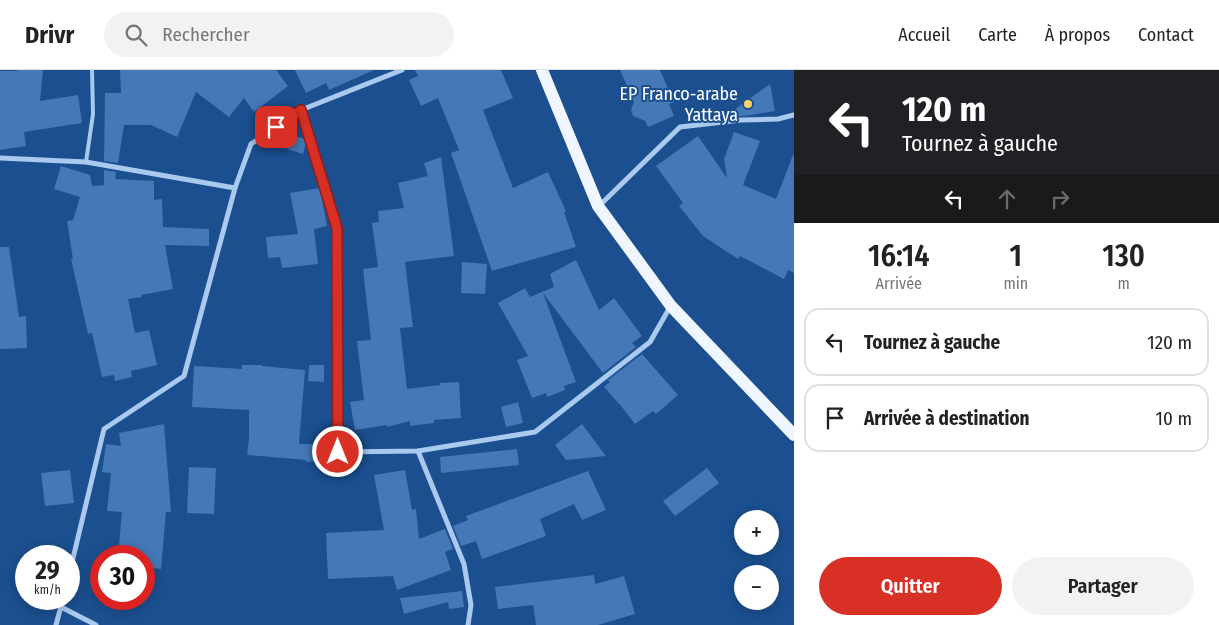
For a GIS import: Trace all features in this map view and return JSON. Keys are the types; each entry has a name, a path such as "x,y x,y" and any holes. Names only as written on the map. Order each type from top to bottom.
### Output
{"main road":[{"path":"542,70 598,206 671,306 794,435"}],"street":[{"path":"76,545 104,428 184,376 235,188 251,144 301,110 402,70"},
{"path":"301,110 337,228 338,452 418,451 535,432 650,342 671,306"},
{"path":"598,206 680,127 741,120 778,119 794,115"},
{"path":"0,158 86,162 235,188"},
{"path":"418,451 464,564 472,606 468,625"},
{"path":"56,625 60,610"},
{"path":"67,610 96,625"}],"lane":[{"path":"86,162 93,114 92,70"}],"building":[{"path":"43,70 40,101 78,95 82,123 24,132 26,146 0,150 0,71"},
{"path":"120,70 276,70 288,86 254,112 244,98 229,117 196,92 177,137 151,125 124,125 118,163 104,161 105,93 121,93"},
{"path":"295,70 374,70 329,90 326,83 306,93"},
{"path":"415,70 501,70 513,98 483,110 513,188 548,172 566,211 564,212 576,247 492,271 451,153 459,150 438,98 421,106 409,80 418,76"},
{"path":"620,70 660,70 674,102 669,104 674,116 648,127 645,121 633,116 631,110 634,102"},
{"path":"770,84 775,111 723,118"},
{"path":"734,132 760,141 743,185 776,199 794,155 794,273 788,270 784,279 740,256 738,259 703,236 679,206 683,203 656,166 698,136 727,178 724,159"},
{"path":"291,135 305,139 303,154 287,149"},
{"path":"441,157 454,256 405,262 413,327 400,328 407,389 440,385 440,383 459,382 461,418 434,420 434,423 410,426 410,421 387,427 387,425 355,430 350,402 364,400 357,341 371,340 363,269 378,267 372,223 379,222 378,211 404,208 398,183 428,176 424,163"},
{"path":"61,166 90,175 92,186 104,185 104,170 116,172 115,179 154,181 154,200 162,199 163,227 209,229 209,246 165,245 173,289 128,299 135,333 149,330 157,365 131,371 132,377 115,381 114,375 102,377 92,333 88,334 71,259 73,259 67,221 73,220 80,197 54,189"},
{"path":"320,188 327,226 314,229 318,264 282,268 280,257 268,258 266,237 298,234 290,193"},
{"path":"0,247 9,247 19,317 26,316 27,348 0,349"},
{"path":"576,260 599,310 614,298 642,336 632,343 636,347 603,373 543,293 576,382 564,386 565,390 547,397 546,393 532,398 517,360 528,356 498,303 525,288 530,297 554,287 550,274"},
{"path":"462,262 487,264 485,294 461,293"},
{"path":"642,354 678,395 656,414 653,411 635,424 604,387 610,382 608,380"},
{"path":"242,365 262,365 305,370 299,444 323,444 323,461 306,462 306,460 247,455 249,410 192,407 194,366 242,369"},
{"path":"309,365 324,365 324,382 308,381"},
{"path":"518,402 523,423 506,427 501,407"},
{"path":"164,424 171,512 166,512 161,569 155,568 155,545 119,545 122,512 107,511 111,473 102,472 106,444 121,446 119,433"},
{"path":"582,424 606,456 566,460 555,445"},
{"path":"517,449 519,465 441,473 440,457"},
{"path":"189,467 216,468 214,514 187,513"},
{"path":"707,468 719,483 675,516 663,501"},
{"path":"70,470 74,503 45,506 41,473"},
{"path":"405,470 412,510 416,509 419,539 445,529 453,549 445,552 451,570 397,590 393,576 328,579 326,533 384,530 374,475"},
{"path":"588,471 606,510 582,520 574,504 540,519 546,536 482,559 476,541 461,546 453,526 468,520 466,516"},
{"path":"594,575 595,584 624,576 635,614 598,625 536,625 533,605 498,609 495,587"},
{"path":"462,591 464,607 449,609 448,602 404,614 400,598"}],"place":[{"name":"EP Franco-arabe Yattaya","path":"748,104"}],"route":[{"path":"276,127 301,110 337,228 338,452"}]}
